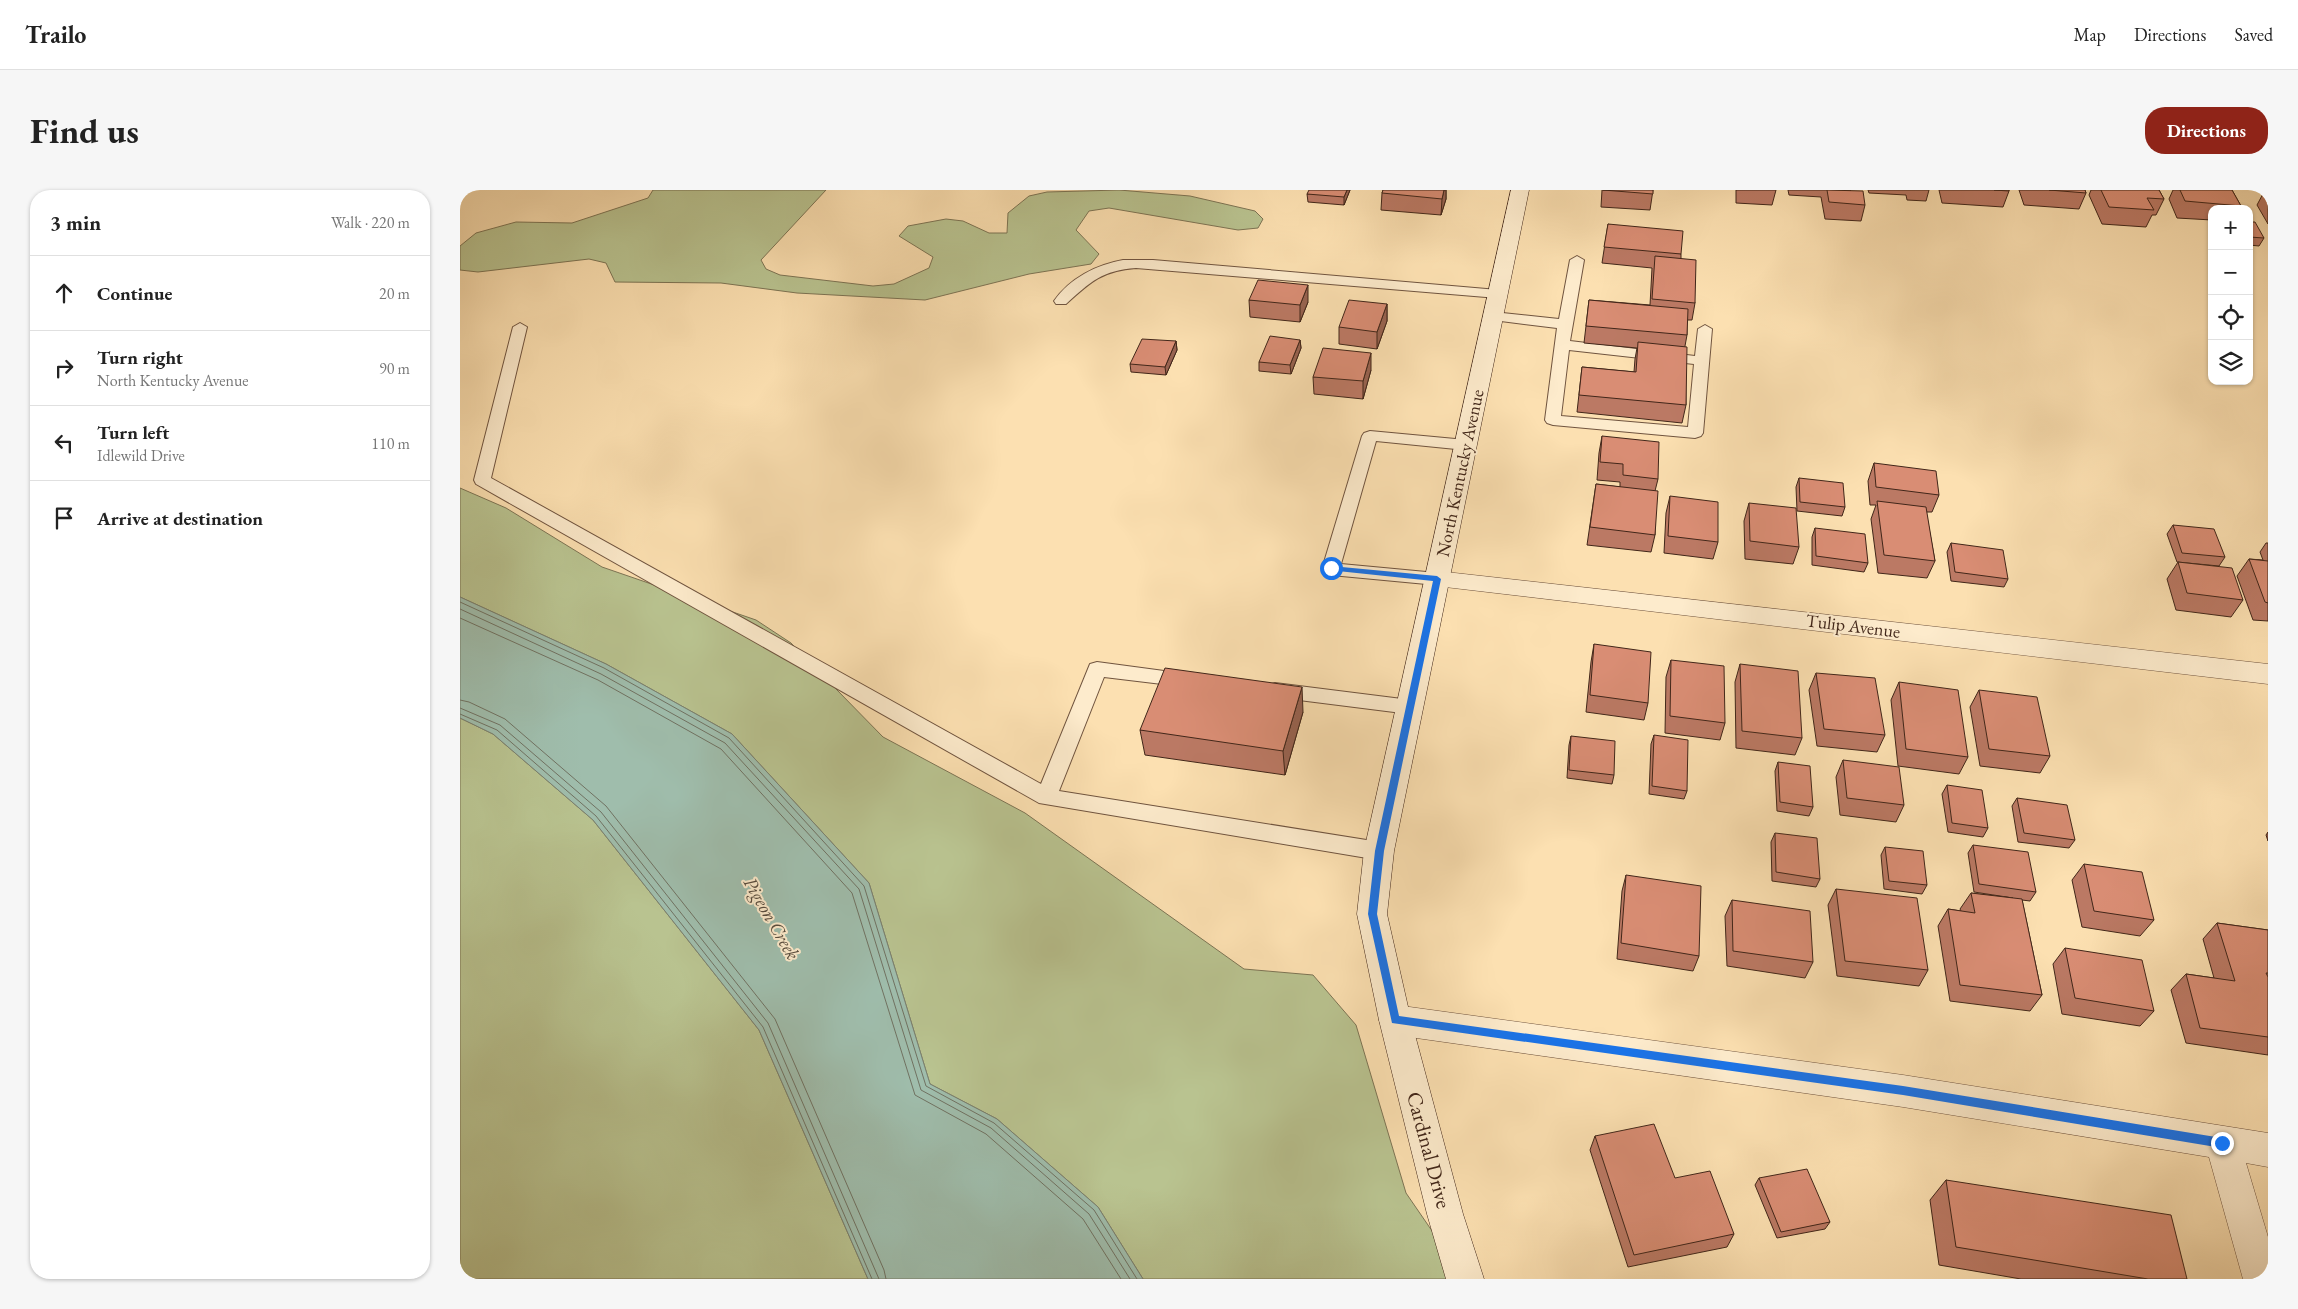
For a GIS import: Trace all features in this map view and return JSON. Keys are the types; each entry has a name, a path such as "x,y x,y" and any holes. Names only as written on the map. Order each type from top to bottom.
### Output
{"street":[{"name":"North Kentucky Avenue","path":"1395,1020 1372,914 1379,851 1520,190"},
{"name":"Tulip Avenue","path":"1437,579 2268,674"},
{"path":"1395,1020 1903,1090 2268,1150"},
{"name":"Cardinal Drive","path":"1395,1020 1445,1214 1465,1279"},
{"path":"2222,1143 2262,1279"}],"lane":[{"path":"1577,260 1565,324 1552,420 1695,433 1705,329"},
{"path":"1061,301 1100,268 1121,263 1498,294"},
{"path":"1493,316 1565,324"},
{"path":"520,327 482,480 1046,797 1379,851"},
{"path":"1562,345 1703,361"},
{"path":"1437,579 1331,568 1370,436 1466,445"},
{"path":"1046,797 1097,668 1205,682"},
{"path":"1253,688 1410,707"}],"green space":[{"path":"653,190 826,190 761,260 766,269 780,275 873,286 894,284 929,268 933,257 899,236 908,226 946,219 963,221 989,233 1007,233 1008,213 1029,196 1047,192 1119,190 1190,196 1255,211 1263,219 1258,228 1238,230 1109,208 1089,211 1076,230 1099,254 1091,264 1029,274 925,300 797,293 721,283 615,282 606,263 589,259 478,272 460,270 460,246 476,233 516,222 572,223 648,198"},
{"path":"460,488 506,508 602,567 756,620 791,643 883,737 1025,813 1244,969 1313,975 1356,1025 1406,1193 1452,1260 1456,1279 1143,1279 1098,1207 997,1119 930,1084 869,883 732,734 606,664 460,597"},
{"path":"460,718 493,734 593,820 759,1030 868,1279 460,1279"}],"water":[{"name":"Pigeon Creek","path":"460,597 606,664 732,734 869,883 930,1084 997,1119 1098,1207 1143,1279 868,1279 759,1030 593,820 493,734 460,718"}],"building":[{"path":"1309,190 1347,190 1344,197 1307,194"},
{"path":"1383,190 1444,190 1442,199 1382,193"},
{"path":"1603,190 1653,190 1653,194"},
{"path":"1827,190 1863,191 1865,205 1829,202"},
{"path":"2049,190 2085,190 2086,193"},
{"path":"2101,190 2159,190 2164,199 2147,198 2154,210 2109,207"},
{"path":"2180,190 2232,190 2240,205 2230,205 2185,201"},
{"path":"2253,222 2255,222 2264,238 2253,237"},
{"path":"1608,224 1683,231 1681,254 1604,247"},
{"path":"1655,256 1696,260 1695,303 1652,299"},
{"path":"1258,280 1308,285 1300,305 1249,300"},
{"path":"1349,300 1387,304 1377,332 1339,327"},
{"path":"1589,300 1688,309 1687,335 1586,326"},
{"path":"1270,336 1300,340 1290,365 1259,362"},
{"path":"1142,339 1176,341 1165,367 1130,364"},
{"path":"1638,342 1687,347 1686,405 1579,395 1582,367 1636,372"},
{"path":"1323,348 1371,353 1363,381 1313,377"},
{"path":"1602,436 1659,442 1658,479 1623,475 1623,464 1600,462"},
{"path":"1874,463 1936,471 1939,495 1876,487"},
{"path":"1799,478 1843,483 1845,507 1800,502"},
{"path":"1596,484 1658,491 1655,535 1590,527"},
{"path":"1670,496 1718,502 1718,542 1668,536"},
{"path":"1877,501 1926,507 1935,561 1884,555"},
{"path":"1749,503 1796,508 1799,547 1750,541"},
{"path":"2173,525 2214,529 2225,557 2182,553"},
{"path":"1815,528 1865,534 1868,563 1816,556"},
{"path":"1951,543 2003,550 2008,579 1955,572"},
{"path":"2249,559 2268,561 2268,603 2265,602"},
{"path":"2178,562 2232,568 2243,600 2187,593"},
{"path":"1594,644 1651,652 1648,703 1590,695"},
{"path":"1671,660 1724,666 1725,723 1670,716"},
{"path":"1740,664 1798,671 1802,738 1742,731"},
{"path":"1165,668 1302,687 1283,751 1140,730"},
{"path":"1816,673 1875,678 1885,735 1824,729"},
{"path":"1899,682 1958,690 1968,757 1906,749"},
{"path":"1979,690 2037,697 2050,756 1989,749"},
{"path":"1654,735 1688,740 1687,791 1652,786"},
{"path":"1571,736 1615,741 1614,775 1569,770"},
{"path":"1843,760 1899,767 1904,805 1847,798"},
{"path":"1778,762 1810,766 1813,807 1780,802"},
{"path":"1947,785 1982,790 1988,828 1952,823"},
{"path":"2017,798 2067,805 2075,840 2024,833"},
{"path":"1775,833 1817,838 1820,879 1776,872"},
{"path":"1973,845 2028,852 2036,892 1979,884"},
{"path":"1885,847 1923,851 1927,885 1889,881"},
{"path":"2084,864 2142,872 2154,920 2094,911"},
{"path":"1626,875 1701,886 1699,956 1621,943"},
{"path":"1836,889 1917,898 1928,970 1845,961"},
{"path":"1971,893 2022,899 2042,995 1960,985 1948,909 1975,913"},
{"path":"1732,900 1810,911 1813,962 1733,951"},
{"path":"2217,923 2268,930 2268,973 2266,973 2268,977 2268,1037 2200,1028 2186,974 2235,981"},
{"path":"2065,948 2142,960 2154,1011 2075,998"},
{"path":"1654,1124 1675,1178 1710,1171 1734,1234 1634,1255 1595,1136"},
{"path":"1807,1169 1830,1222 1781,1232 1759,1178"},
{"path":"1946,1180 2171,1215 2187,1279 2148,1279 1956,1247"}],"route":[{"path":"1331,568 1437,579 1379,851 1372,914 1395,1020 1903,1090 2222,1143"}]}
